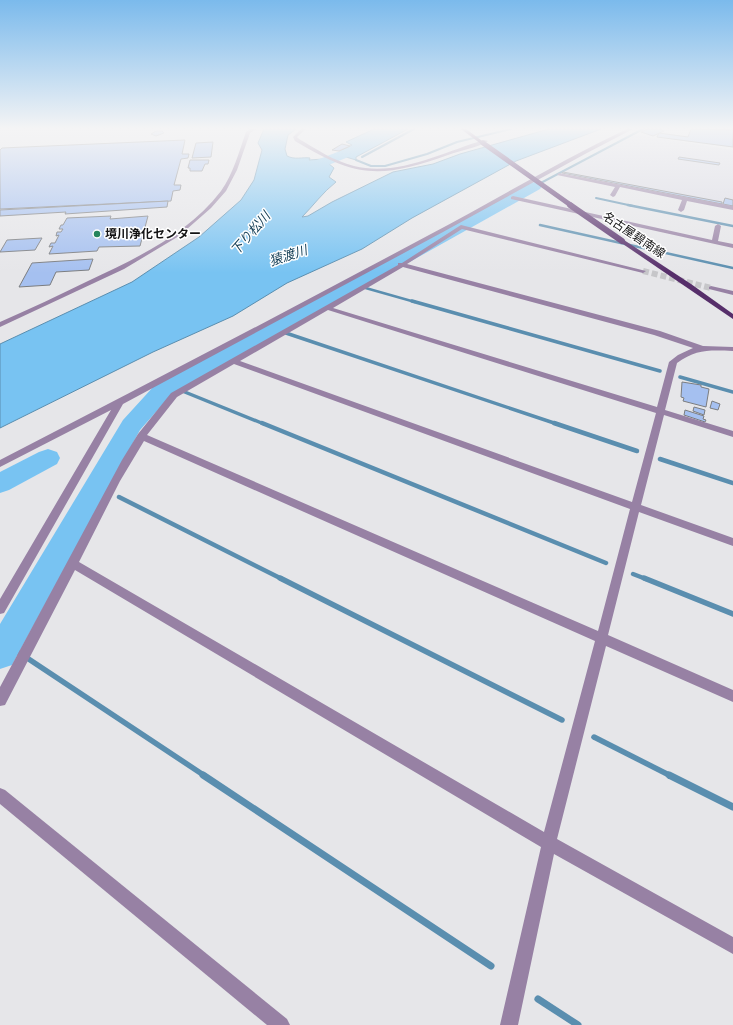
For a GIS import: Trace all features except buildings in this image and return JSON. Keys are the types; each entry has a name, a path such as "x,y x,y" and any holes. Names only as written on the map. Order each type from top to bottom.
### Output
{"main road":[{"name":"名古屋碧南線","path":"531,177 631,248 689,285 733,317"}],"street":[{"path":"0,325 120,268 160,246 188,227 211,207 224,189 229,177"},
{"path":"0,464 119,403 538,177"},
{"path":"579,177 618,186 733,208"},
{"path":"613,196 618,186"},
{"path":"513,198 733,246"},
{"path":"681,210 685,199"},
{"path":"715,242 718,226"},
{"path":"0,700 141,436 161,408 174,395 402,265 461,227 644,272"},
{"path":"416,244 414,248 392,260 402,265 657,333 700,348 733,349"},
{"path":"711,288 733,293"},
{"path":"327,308 733,434"},
{"path":"509,1025 549,843 673,362 684,353 700,348"},
{"path":"233,361 733,542"},
{"path":"0,609 119,403"},
{"path":"141,436 733,696"},
{"path":"73,564 549,843 733,946"},
{"path":"0,795 281,1025"}],"shaded area":[{"path":"575,177 733,177 733,207"}],"water":[{"path":"255,177 329,177 336,182 302,217 308,216 332,202 383,177 487,177 412,218 362,249 287,283 233,316 153,352 0,428 0,344 132,282 199,237 241,200"}],"waterway":[{"path":"535,186 552,177"},
{"path":"0,654 131,426 162,391 535,186"},
{"path":"596,198 633,206"},
{"path":"628,205 633,206"},
{"path":"633,206 733,226"},
{"path":"540,225 733,268"},
{"path":"355,285 415,302"},
{"path":"412,301 660,371"},
{"path":"274,329 557,424"},
{"path":"680,377 733,392"},
{"path":"170,386 264,424"},
{"path":"262,423 606,563"},
{"path":"554,423 637,451"},
{"path":"0,483 48,458"},
{"path":"660,459 733,483"},
{"path":"97,486 101,488"},
{"path":"119,497 282,579"},
{"path":"633,574 646,579"},
{"path":"280,578 562,720"},
{"path":"644,578 733,614"},
{"path":"6,644 205,776"},
{"path":"594,737 671,776"},
{"path":"203,775 491,966"},
{"path":"671,776 733,807"},
{"path":"538,999 578,1025"}],"tunnel":[{"path":"643,271 711,288"}],"place":[{"name":"境川浄化センター","path":"97,234"}],"water label":[{"name":"下り松川","path":"250,233"},
{"name":"猿渡川","path":"288,255"}]}
